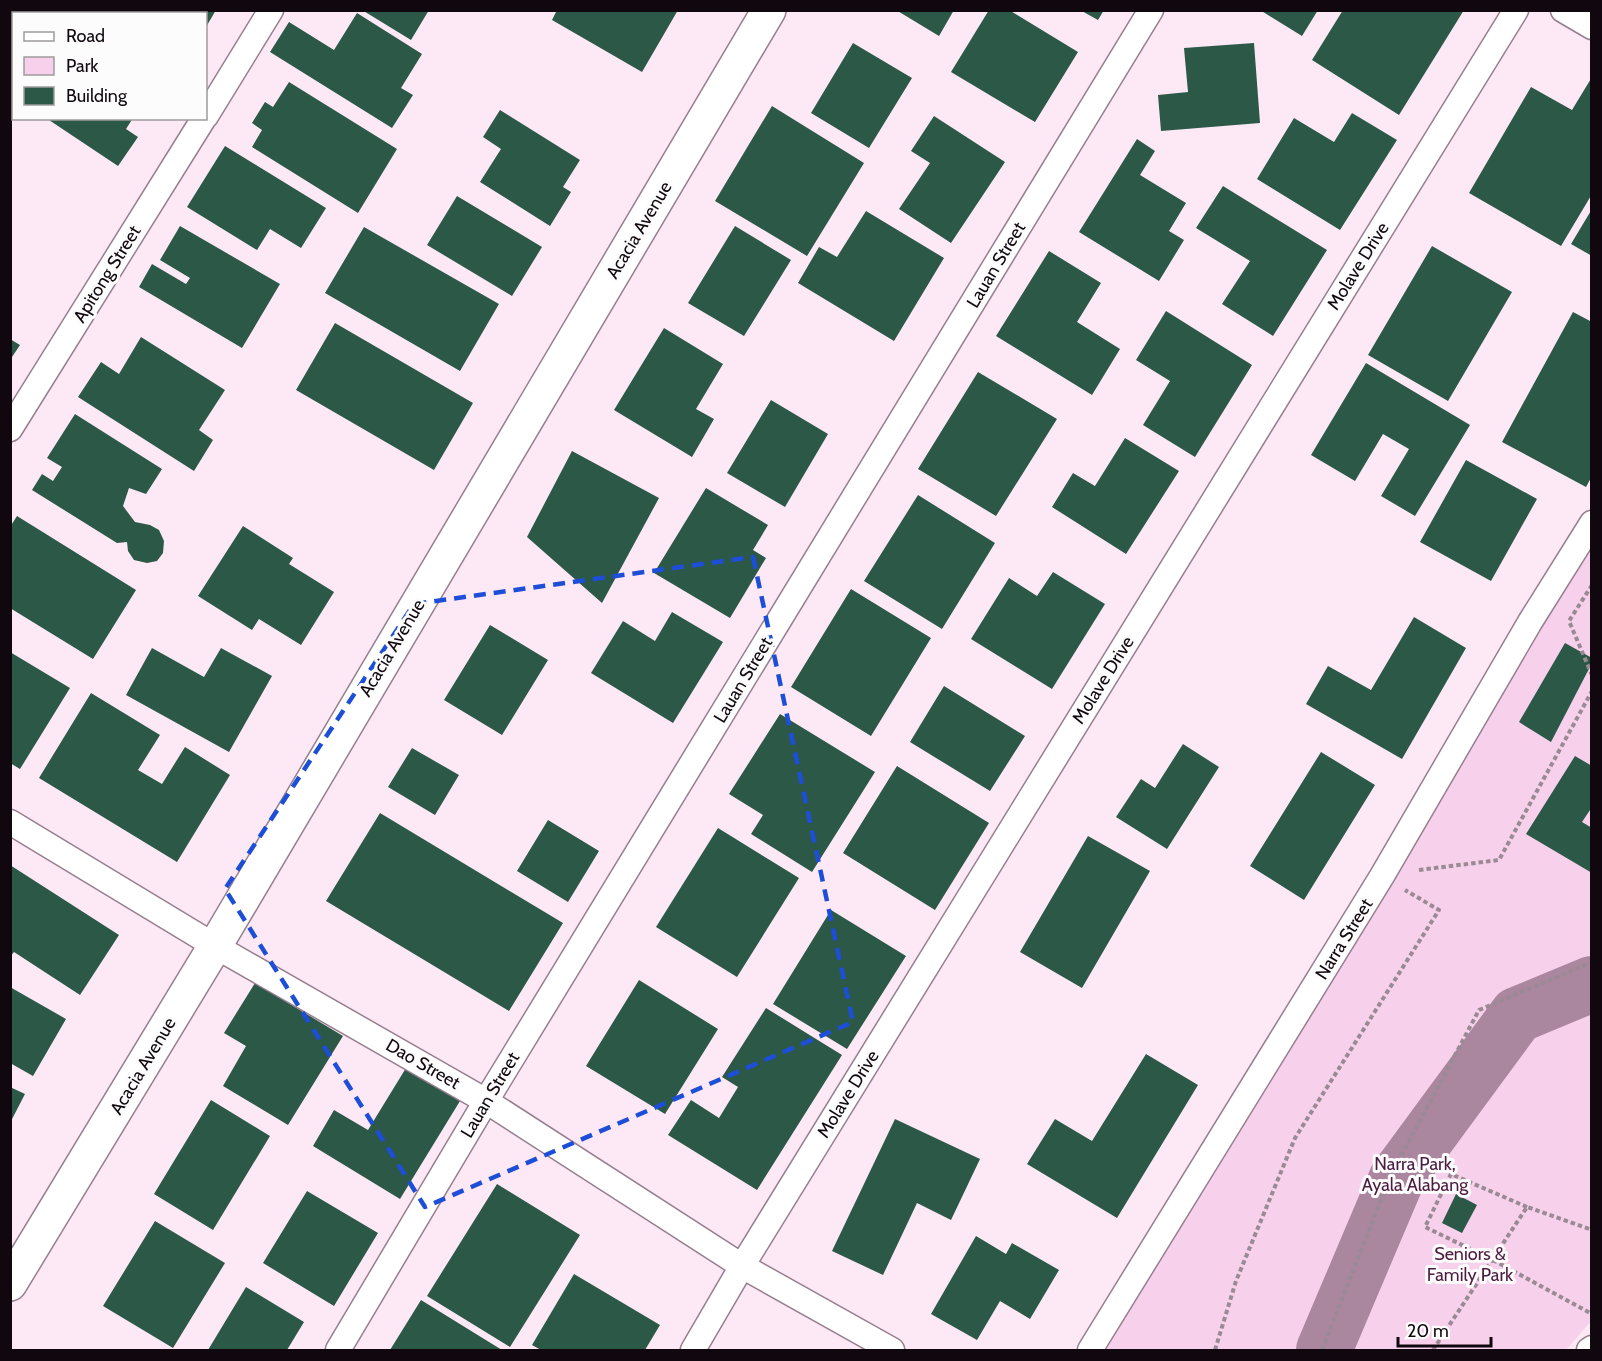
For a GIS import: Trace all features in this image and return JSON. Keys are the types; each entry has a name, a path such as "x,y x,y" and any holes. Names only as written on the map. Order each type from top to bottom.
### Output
{"street":[{"name":"Apitong Street","path":"207,114 271,10"},
{"name":"Acacia Avenue","path":"10,1284 215,946 769,10"},
{"name":"Lauan Street","path":"338,1350 486,1101 1150,10"},
{"name":"Molave Drive","path":"693,1350 742,1266 1516,10"},
{"path":"1563,10 1592,27"},
{"name":"Apitong Street","path":"10,429 203,120"},
{"name":"Narra Street","path":"1090,1350 1382,876 1530,622 1592,523"},
{"name":"Dao Street","path":"10,822 215,946 486,1101 742,1266 892,1350"}],"path":[{"path":"1592,585 1569,621 1592,675"},
{"path":"1415,876 1419,869 1499,860 1592,691"},
{"path":"1215,1350 1236,1281 1295,1138 1439,910 1382,876"},
{"path":"1400,901 1411,883"},
{"path":"1322,1350 1390,1177 1479,1010 1592,962"},
{"path":"1592,1230 1527,1207 1451,1174 1425,1227 1592,1314"},
{"path":"1433,1350 1527,1207"}],"highlighted area":[{"path":"753,557 853,1022 425,1207 225,889 414,604"}],"green space":[{"name":"Narra Park, Ayala Alabang","path":"1591,547 1591,1321 1566,1350 1102,1350 1446,784"}],"building":[{"path":"70,10 160,10 162,12 72,12"},
{"path":"177,10 216,10 207,25 207,12 179,12"},
{"path":"362,10 429,10 411,40"},
{"path":"557,10 678,10 642,72 552,20"},
{"path":"896,10 954,10 939,36"},
{"path":"989,10 1009,10 1078,52 1035,122 951,72"},
{"path":"1080,10 1104,10 1098,20"},
{"path":"1260,10 1318,10 1302,36"},
{"path":"1343,10 1464,10 1399,115 1312,60"},
{"path":"357,13 422,54 401,88 413,95 392,128 270,52 289,22 334,50"},
{"path":"853,43 912,78 869,148 811,113"},
{"path":"1254,43 1260,123 1161,131 1158,95 1188,92 1184,48"},
{"path":"1592,77 1592,194 1561,246 1469,193 1531,87 1572,110"},
{"path":"289,82 397,149 358,213 252,147 262,130 252,123 265,102 273,107"},
{"path":"772,106 864,163 807,256 715,201"},
{"path":"500,110 580,160 563,187 571,192 550,226 480,182 501,149 483,137"},
{"path":"1352,113 1397,140 1340,230 1257,179 1294,118 1334,142"},
{"path":"934,116 1005,162 951,243 899,209 930,163 911,151"},
{"path":"49,120 132,120 126,129 138,137 118,166"},
{"path":"1137,139 1155,151 1140,175 1186,203 1169,231 1184,240 1159,281 1079,232"},
{"path":"225,146 326,208 301,248 270,229 257,250 187,207"},
{"path":"1223,186 1327,250 1273,336 1222,304 1250,261 1196,228"},
{"path":"457,196 542,247 512,296 427,245"},
{"path":"1592,209 1592,256 1571,244"},
{"path":"866,211 944,258 894,341 798,283 819,247 837,257"},
{"path":"180,226 280,284 242,348 139,287 152,264 186,284 190,278 160,260"},
{"path":"735,226 791,260 744,336 688,303"},
{"path":"364,227 499,304 460,371 325,293"},
{"path":"1432,246 1512,292 1448,401 1368,355"},
{"path":"1049,251 1101,283 1077,322 1120,349 1092,395 996,336"},
{"path":"1166,311 1252,365 1195,457 1143,425 1170,381 1136,360"},
{"path":"1573,312 1592,322 1592,476 1586,487 1502,442"},
{"path":"335,323 473,403 434,470 296,390"},
{"path":"664,328 723,364 696,409 714,419 692,457 614,410"},
{"path":"141,337 225,390 199,430 213,440 194,471 78,397 101,362 119,374"},
{"path":"10,339 20,345 10,360"},
{"path":"1366,363 1470,425 1415,516 1381,496 1409,449 1383,434 1355,481 1311,455"},
{"path":"978,372 1057,419 996,516 918,469"},
{"path":"771,400 828,434 785,507 727,473"},
{"path":"75,414 162,469 146,494 129,488 123,506 135,522 150,525 159,530 164,541 163,553 157,561 147,563 134,560 128,551 127,542 117,543 32,490 42,474 53,481 62,467 47,458"},
{"path":"1125,438 1179,471 1126,554 1052,507 1073,473 1095,486"},
{"path":"572,451 659,498 602,603 527,537"},
{"path":"1466,460 1537,499 1491,581 1420,542"},
{"path":"706,488 768,525 753,550 766,558 730,618 654,573"},
{"path":"918,495 995,543 942,629 864,581"},
{"path":"17,516 136,590 93,659 10,608 10,527"},
{"path":"243,526 293,558 289,564 334,592 301,645 259,619 252,630 198,596"},
{"path":"1053,572 1105,604 1052,689 971,639 1009,578 1037,596"},
{"path":"851,589 931,638 871,736 791,687"},
{"path":"672,612 723,642 673,723 591,673 623,621 655,641"},
{"path":"1414,617 1466,648 1402,759 1306,704 1328,666 1371,690"},
{"path":"490,625 548,660 502,735 444,700"},
{"path":"1565,643 1592,658 1592,663 1551,742 1519,722"},
{"path":"152,648 204,677 221,648 272,676 229,752 126,695"},
{"path":"10,652 70,688 20,769 10,763"},
{"path":"944,686 1025,736 990,791 910,742"},
{"path":"91,693 160,735 138,770 162,784 185,747 230,775 177,862 39,778"},
{"path":"780,714 875,772 812,872 751,834 763,815 729,794"},
{"path":"1183,744 1219,767 1167,849 1116,817 1141,779 1155,788"},
{"path":"412,748 459,775 435,815 388,787"},
{"path":"1321,752 1375,785 1304,900 1250,866"},
{"path":"1575,756 1592,766 1592,807 1582,822 1592,828 1592,873 1526,834"},
{"path":"897,766 989,823 935,910 843,853"},
{"path":"380,813 563,923 509,1011 326,901"},
{"path":"548,820 599,851 568,902 517,871"},
{"path":"718,828 799,878 737,977 656,927"},
{"path":"1088,836 1150,871 1082,988 1020,952"},
{"path":"10,865 119,935 80,995 14,952 10,957"},
{"path":"831,910 906,956 847,1049 773,1004"},
{"path":"639,980 718,1029 665,1114 586,1066"},
{"path":"255,983 343,1036 288,1125 223,1086 246,1046 224,1033"},
{"path":"10,987 66,1019 33,1076 10,1063"},
{"path":"766,1008 842,1055 757,1190 668,1135 691,1100 719,1118 738,1087 722,1077"},
{"path":"1146,1054 1198,1085 1117,1218 1027,1164 1055,1119 1092,1141"},
{"path":"406,1068 460,1101 400,1199 313,1146 334,1110 368,1130"},
{"path":"10,1087 25,1094 10,1123"},
{"path":"211,1100 270,1136 213,1230 154,1194"},
{"path":"895,1119 980,1159 951,1220 917,1203 883,1275 832,1251"},
{"path":"497,1184 580,1235 510,1347 427,1296"},
{"path":"307,1191 378,1233 334,1306 263,1263"},
{"path":"1456,1194 1477,1205 1462,1233 1442,1223"},
{"path":"155,1221 225,1263 173,1348 103,1306"},
{"path":"976,1236 1006,1254 1012,1243 1059,1270 1030,1319 1000,1301 977,1340 931,1314"},
{"path":"574,1274 660,1325 645,1350 541,1350 532,1345"},
{"path":"246,1287 304,1322 287,1350 208,1350"},
{"path":"421,1300 502,1350 390,1350"}],"waterway":[{"path":"1324,1350 1397,1178 1517,1015 1592,984"}],"park label":[{"name":"Seniors & Family Park","path":"1470,1264"}]}
